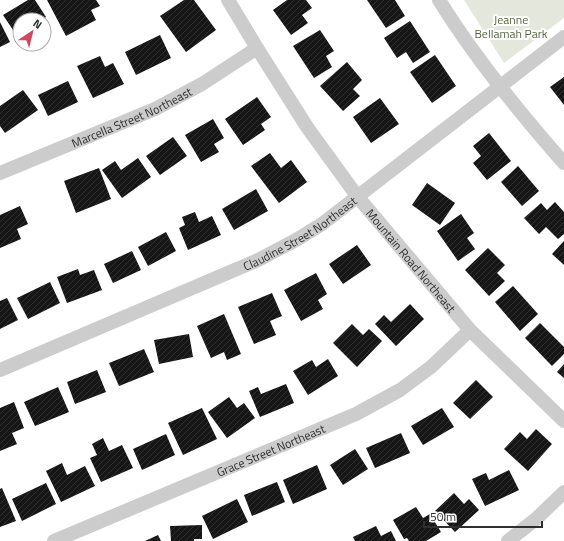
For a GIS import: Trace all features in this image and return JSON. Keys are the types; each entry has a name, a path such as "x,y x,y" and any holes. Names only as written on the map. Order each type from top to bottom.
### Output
{"street":[{"name":"Mountain Road Northeast","path":"228,0 307,127 357,196 399,248 470,330 564,421"},
{"path":"439,0 500,86 564,163"},
{"name":"Claudine Street Northeast","path":"0,370 256,261 296,240 322,224 564,36"},
{"name":"Marcella Street Northeast","path":"0,173 155,110 202,84 257,48"},
{"name":"Grace Street Northeast","path":"54,541 356,414 400,390 431,367 470,330"},
{"path":"508,541 536,519 564,492"}],"green space":[{"name":"Jeanne Bellamah Park","path":"464,0 564,0 564,18 504,63"}],"building":[{"path":"28,0 35,0 43,12 12,12 12,28 3,15"},
{"path":"47,0 96,0 100,6 91,10 96,20 66,36"},
{"path":"184,0 194,0 216,30 186,52 160,16"},
{"path":"287,0 306,0 312,8 302,15 308,23 291,35 273,10"},
{"path":"367,0 395,0 405,16 386,28"},
{"path":"410,21 430,52 413,63 406,52 397,58 384,38"},
{"path":"0,22 10,42 0,47"},
{"path":"320,30 334,51 326,56 332,67 314,78 293,46"},
{"path":"160,35 171,58 136,75 125,52"},
{"path":"435,55 456,86 432,103 410,72"},
{"path":"100,56 105,67 113,63 124,84 93,98 77,66"},
{"path":"347,62 362,80 353,89 360,96 343,111 320,86"},
{"path":"564,77 564,105 550,87"},
{"path":"68,81 78,102 48,116 38,95"},
{"path":"23,90 38,110 5,133 0,126 0,106"},
{"path":"257,97 271,117 261,124 265,130 243,145 225,119"},
{"path":"380,98 399,124 371,143 353,117"},
{"path":"213,119 224,138 214,144 219,152 201,162 185,135"},
{"path":"489,133 511,161 487,180 473,163 481,156 473,146"},
{"path":"173,137 187,156 160,175 146,156"},
{"path":"270,153 281,168 291,160 307,182 279,203 251,166"},
{"path":"138,158 151,177 122,198 102,170 115,161 121,170"},
{"path":"518,166 539,191 522,206 501,182"},
{"path":"99,168 111,199 76,213 64,181"},
{"path":"427,183 455,203 440,225 412,205"},
{"path":"256,189 268,211 234,230 222,209"},
{"path":"555,202 564,212 564,234 558,239 546,227 539,234 524,218 541,203 547,210"},
{"path":"20,206 28,224 17,229 21,239 0,248 0,215"},
{"path":"195,212 199,222 212,216 221,235 188,250 179,228 185,225 182,217"},
{"path":"461,214 474,233 467,238 475,249 458,261 437,231"},
{"path":"166,232 176,251 148,266 138,247"},
{"path":"564,241 564,265 552,254"},
{"path":"357,245 371,265 343,284 329,264"},
{"path":"488,248 505,265 497,273 505,281 489,296 465,270"},
{"path":"132,251 141,270 113,283 104,264"},
{"path":"78,269 80,275 94,270 102,290 67,303 57,277"},
{"path":"316,273 327,294 318,300 323,309 301,321 284,290"},
{"path":"50,282 60,303 28,319 17,298"},
{"path":"513,286 538,314 520,331 495,302"},
{"path":"272,293 282,316 270,321 276,335 254,344 238,307"},
{"path":"7,298 18,320 0,329 0,301"},
{"path":"410,304 424,319 396,346 375,324 384,315 391,322"},
{"path":"224,314 241,354 227,360 224,352 211,358 197,326"},
{"path":"540,323 564,347 564,354 552,366 525,338"},
{"path":"352,324 363,335 369,329 382,341 357,367 333,343"},
{"path":"189,334 193,357 159,364 154,340"},
{"path":"144,349 154,372 119,386 109,363"},
{"path":"328,359 338,376 308,395 293,371 312,360 316,367"},
{"path":"564,364 564,378 557,372"},
{"path":"97,370 106,392 75,404 67,382"},
{"path":"476,380 493,397 470,419 453,403"},
{"path":"286,384 294,403 260,417 249,391 258,387 261,394"},
{"path":"58,387 69,412 35,426 24,402"},
{"path":"229,397 237,408 244,403 255,418 227,438 208,412"},
{"path":"14,402 24,428 12,433 17,444 0,451 0,408"},
{"path":"202,408 217,439 183,455 168,423"},
{"path":"442,408 454,427 423,445 411,426"},
{"path":"536,429 552,444 528,471 504,449 520,432 527,439"},
{"path":"401,433 410,453 375,468 366,448"},
{"path":"166,434 175,455 142,470 133,449"},
{"path":"103,438 109,451 122,445 133,468 101,482 90,458 97,455 92,444"},
{"path":"355,449 368,469 343,485 330,465"},
{"path":"62,463 67,475 85,466 95,486 61,502 46,471"},
{"path":"317,465 327,489 293,504 283,480"},
{"path":"509,470 519,490 485,506 472,479 486,473 489,480"},
{"path":"277,482 285,502 252,516 244,495"},
{"path":"46,483 56,504 22,521 12,499"},
{"path":"2,488 16,521 0,527 0,489"},
{"path":"454,493 464,504 469,499 479,510 455,532 435,511"},
{"path":"237,499 248,522 213,539 202,516"},
{"path":"416,507 423,518 430,514 441,532 426,541 409,541 407,538 404,539 393,520"},
{"path":"202,525 202,539 194,539 194,541 171,541 170,526"},
{"path":"376,526 381,536 391,531 396,541 355,541 353,537"},
{"path":"158,535 161,541 145,541"}]}
